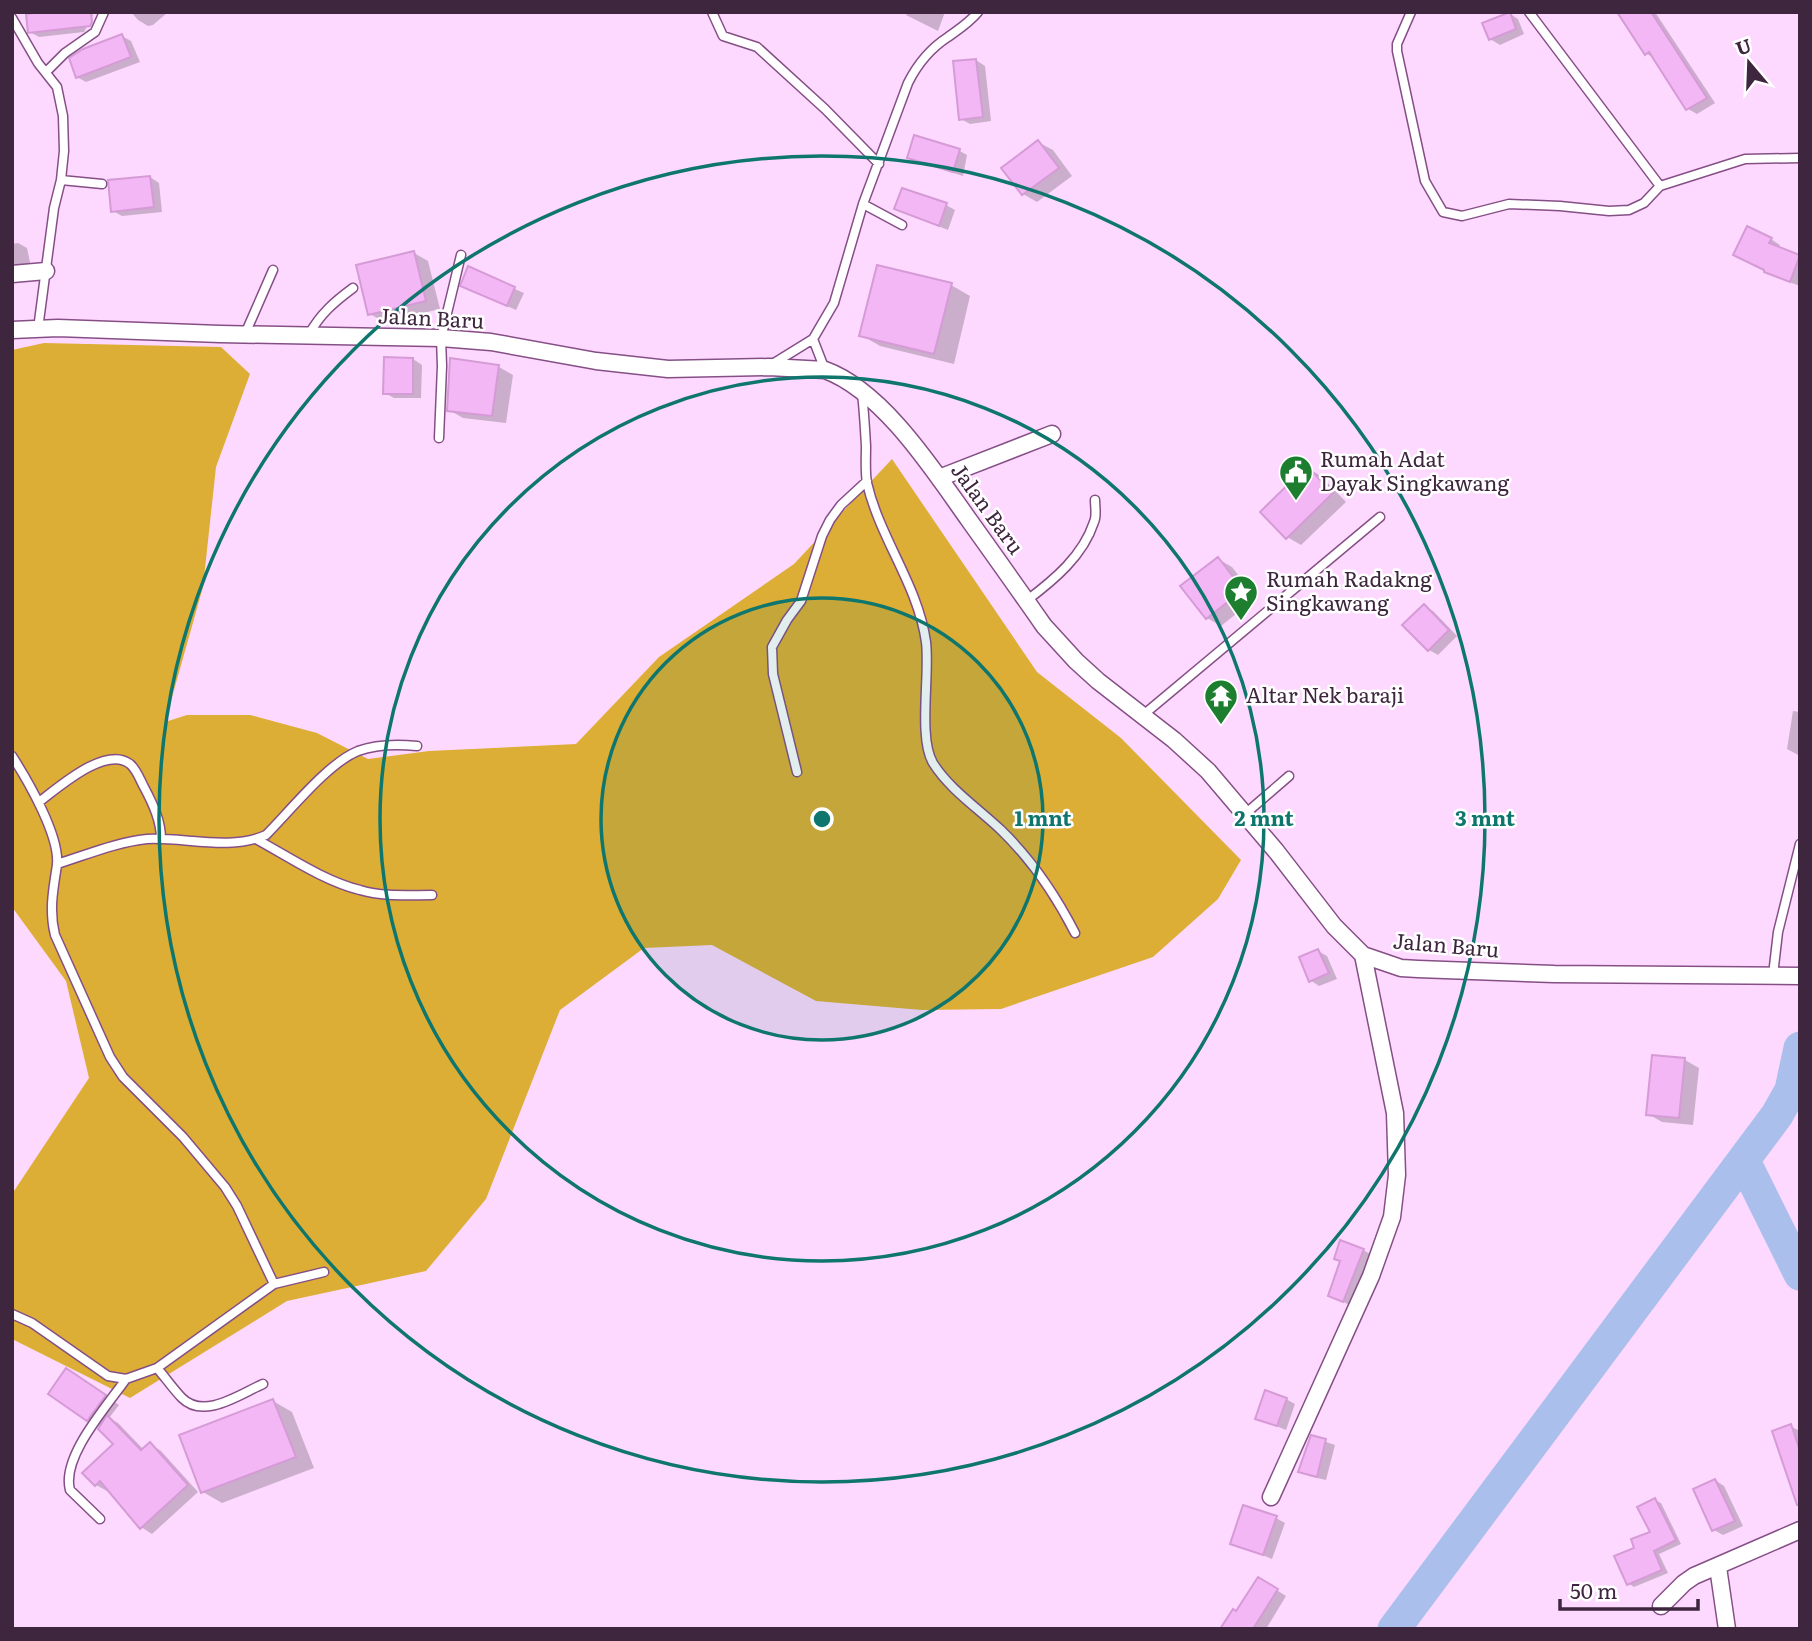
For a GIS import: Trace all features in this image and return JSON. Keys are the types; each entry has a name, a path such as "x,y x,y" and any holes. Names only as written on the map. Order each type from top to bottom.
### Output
{"street":[{"path":"12,274 46,271"},
{"name":"Jalan Baru","path":"12,331 38,329 441,338 491,342 668,369 769,367 825,370 862,391 888,416 939,478 1044,626 1076,661 1208,771 1334,926 1363,955 1401,968 1418,970 1800,976"},
{"path":"939,478 1052,434"},
{"path":"1272,1497 1371,1276 1392,1217 1397,1175 1395,1113 1363,955"},
{"path":"1661,1606 1684,1583 1800,1530"},
{"path":"1717,1567 1727,1629"}],"lane":[{"path":"46,72 65,53 95,32 104,12"},
{"path":"712,12 723,36 757,47 879,164"},
{"path":"769,367 813,339 834,303 863,204 914,71 936,47 964,27 978,12"},
{"path":"1411,12 1397,44 1397,51 1425,181 1443,212 1462,216 1509,204 1629,210 1644,203 1660,186 1745,159 1800,158"},
{"path":"1529,12 1660,186"},
{"path":"12,18 38,63 57,87 63,116 61,180 38,329"},
{"path":"61,180 102,184"},
{"path":"863,204 902,225"},
{"path":"439,438 441,338 461,255"},
{"path":"245,334 272,270"},
{"path":"308,336 318,317 353,288"},
{"path":"813,339 825,370"},
{"path":"862,391 867,481 879,517 915,598 925,639 928,663 925,740 929,755 950,782 1031,861 1053,891 1074,933"},
{"path":"797,772 772,674 772,647 802,601 822,536 830,520 841,505 867,481"},
{"path":"1026,601 1057,578 1079,550 1096,520 1095,500"},
{"path":"1142,716 1380,517"},
{"path":"57,864 134,842 162,839 231,842 256,839 266,835 328,772 349,756 376,746 418,746"},
{"path":"12,756 39,802 54,844 57,864 51,918 55,935 101,1041 123,1077 183,1137 225,1187 237,1206 274,1284"},
{"path":"39,802 100,760 116,758 135,768 151,799 161,827 162,839"},
{"path":"1245,814 1289,776"},
{"path":"256,839 310,869 359,890 383,895 432,895"},
{"path":"1773,975 1778,932 1800,844"},
{"path":"12,1314 32,1323 107,1376 126,1379 158,1368 274,1284 324,1272"},
{"path":"158,1368 183,1399 195,1406 216,1405 263,1384"},
{"path":"100,1519 70,1490 68,1471 86,1434 126,1379"}],"shaded area":[{"path":"44,343 221,347 250,374 216,467 203,587 165,722 187,715 250,715 317,733 368,759 429,751 576,744 659,657 794,564 892,459 1037,672 1121,738 1241,860 1218,899 1153,957 1001,1009 922,1010 816,1001 712,945 644,948 560,1010 486,1199 426,1271 287,1301 130,1398 12,1339 12,1194 89,1078 66,981 12,907 12,350"}],"building":[{"path":"91,12 92,22 90,26 28,33 26,14"},
{"path":"1510,12 1516,29 1489,40 1482,23"},
{"path":"1617,12 1651,12 1707,98 1686,110 1649,52 1645,55"},
{"path":"122,34 131,57 76,78 69,58 83,49"},
{"path":"976,59 983,117 959,120 953,61"},
{"path":"914,135 960,149 953,172 907,158"},
{"path":"1038,140 1059,168 1022,195 1001,168"},
{"path":"150,176 154,207 111,212 108,180"},
{"path":"902,188 947,203 939,226 894,209"},
{"path":"1747,226 1772,238 1769,243 1800,255 1790,282 1733,255"},
{"path":"414,251 426,301 368,315 356,265"},
{"path":"877,265 952,283 934,354 859,336"},
{"path":"468,266 515,287 507,306 460,286"},
{"path":"384,357 413,358 413,394 383,394"},
{"path":"450,358 499,365 492,416 447,411"},
{"name":"Rumah Adat Dayak Singkawang","path":"1307,466 1333,493 1286,539 1260,512"},
{"path":"1218,557 1243,590 1206,619 1180,586"},
{"path":"1424,604 1449,630 1428,651 1402,625"},
{"path":"1318,949 1329,973 1309,982 1299,957"},
{"path":"1652,1055 1685,1058 1679,1118 1646,1115"},
{"path":"1340,1240 1364,1249 1343,1302 1328,1296 1340,1261 1334,1259"},
{"path":"66,1368 106,1395 87,1421 48,1394"},
{"path":"1265,1390 1287,1398 1277,1426 1255,1419"},
{"path":"273,1399 296,1457 201,1493 179,1435"},
{"path":"107,1415 141,1450 150,1442 188,1485 140,1529 100,1481 95,1486 82,1473 113,1444 98,1429"},
{"path":"1791,1424 1800,1451 1800,1505 1797,1505 1772,1431"},
{"path":"1311,1435 1326,1439 1317,1477 1298,1472"},
{"path":"1715,1479 1735,1521 1712,1531 1693,1489"},
{"path":"1655,1498 1676,1540 1654,1551 1662,1570 1627,1585 1614,1556 1634,1548 1631,1539 1650,1532 1637,1507"},
{"path":"1243,1505 1277,1516 1263,1555 1230,1544"},
{"path":"1258,1577 1278,1589 1253,1629 1220,1629 1233,1609 1236,1611"}],"waterway":[{"path":"1394,1629 1777,1115 1791,1090 1800,1048"},
{"path":"1746,1165 1800,1274"}],"place":[{"name":"Rumah Adat Dayak Singkawang","path":"1296,502"},
{"name":"Rumah Radakng Singkawang","path":"1241,622"},
{"name":"Altar Nek baraji","path":"1221,726"}]}
